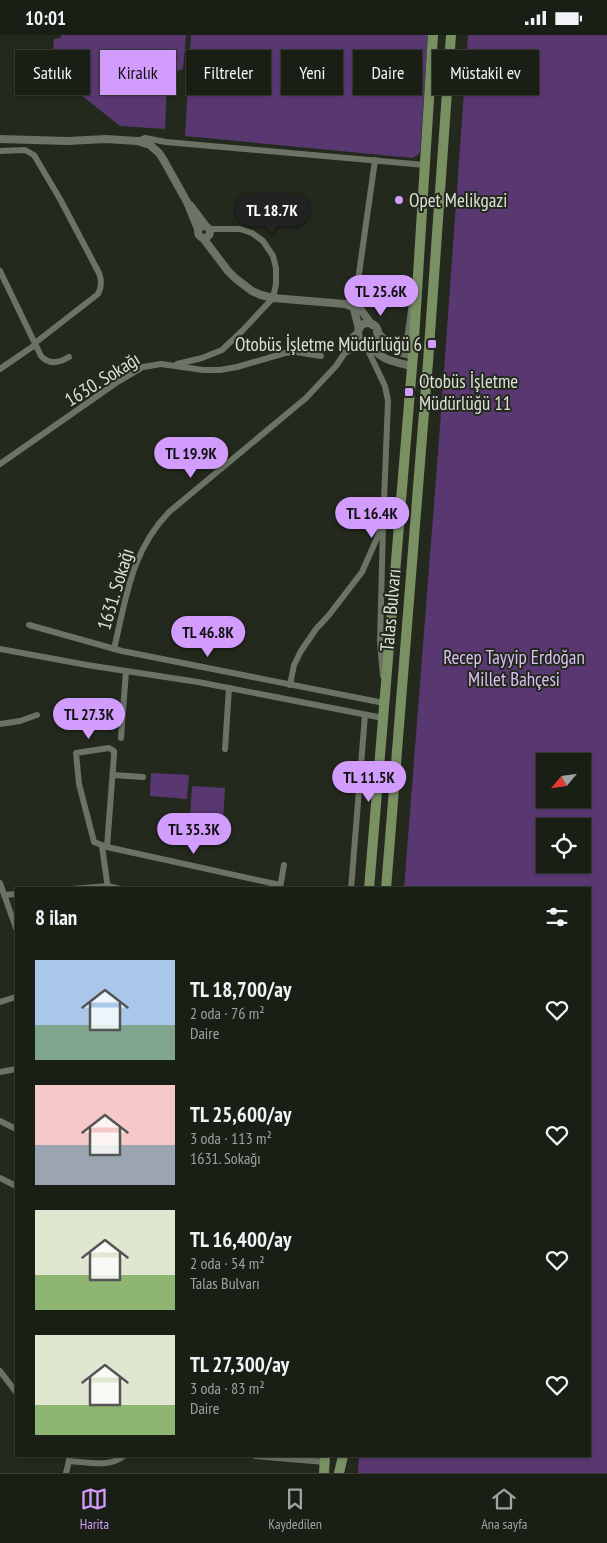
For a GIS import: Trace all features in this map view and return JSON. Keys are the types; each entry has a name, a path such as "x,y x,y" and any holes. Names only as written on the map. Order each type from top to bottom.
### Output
{"main road":[{"name":"Talas Bulvarı","path":"369,887 413,355 433,35"},
{"name":"Talas Bulvarı","path":"386,887 427,372 451,35"},
{"path":"392,887 436,339 457,35"},
{"path":"339,1473 342,1457"},
{"path":"324,1473 325,1459"}],"street":[{"path":"136,141 145,138 166,142 425,165"},
{"path":"0,139 67,141 106,139 136,141 150,145 159,153 187,202 194,209 218,257 228,271 243,285 261,295 273,298 340,304 358,309 365,313 377,332 392,348 402,353 413,355"},
{"path":"0,151 25,150 34,155 60,199 99,273 101,281 101,289 98,294 0,369"},
{"path":"29,625 114,649 384,703 380,643 387,394 358,331 354,309 375,160"},
{"path":"174,365 202,358 222,349 273,298 276,268 273,255 263,241 252,233 240,229 205,232"},
{"path":"402,353 407,341 418,262"},
{"path":"0,271 41,356 47,361 60,362 68,357"},
{"path":"358,331 363,325 372,325"},
{"name":"1631. Sokağı","path":"344,354 344,348 348,341 358,331"},
{"path":"364,342 374,341 377,332"},
{"path":"364,342 375,353 385,359 412,366"},
{"name":"1631. Sokağı","path":"114,649 132,572 142,548 157,525 168,512 309,395 336,366 344,354 364,342"},
{"name":"1630. Sokağı","path":"0,464 138,370 155,364 220,370 285,353 296,352 321,355"},
{"path":"378,371 385,359"},
{"path":"290,685 294,665 301,651 316,629 362,572 383,526"},
{"path":"0,649 230,688 383,718"},
{"path":"121,738 126,671"},
{"path":"225,749 230,688"},
{"path":"0,724 20,721 37,715"},
{"path":"351,887 365,715"},
{"path":"108,887 104,847 114,753 112,749 107,748 76,753 79,784 94,842 104,847 280,887 284,865"},
{"path":"113,775 143,777"},
{"path":"0,883 15,925"},
{"path":"4,895 15,894"},
{"path":"0,1002 15,997"},
{"path":"0,1072 15,1069"},
{"path":"0,1121 15,1128"},
{"path":"0,1178 15,1186"},
{"path":"0,1371 15,1391"},
{"path":"66,1473 69,1459 107,1464 122,1457"},
{"path":"278,1457 325,1459"}],"green space":[{"path":"61,35 186,35 183,69 176,72 176,50 100,50 100,95 166,95 165,129 120,126 81,95 90,95 90,50 53,50 54,39 61,38"},
{"path":"191,35 428,35 420,153 413,158 185,136 187,95 271,95 271,50 190,50"},
{"name":"Recep Tayyip Erdoğan Millet Bahçesi","path":"468,35 607,35 607,1473 358,1473 359,1457 591,1457 591,887 404,887 464,95 539,95 539,50 467,50"},
{"path":"151,773 189,775 187,799 150,796"},
{"path":"192,786 225,788 222,837 189,835"}],"place":[{"name":"Opet Melikgazi","path":"399,200"},
{"name":"Otobüs İşletme Müdürlüğü 6","path":"432,344"},
{"name":"Otobüs İşletme Müdürlüğü 11","path":"409,392"}]}
